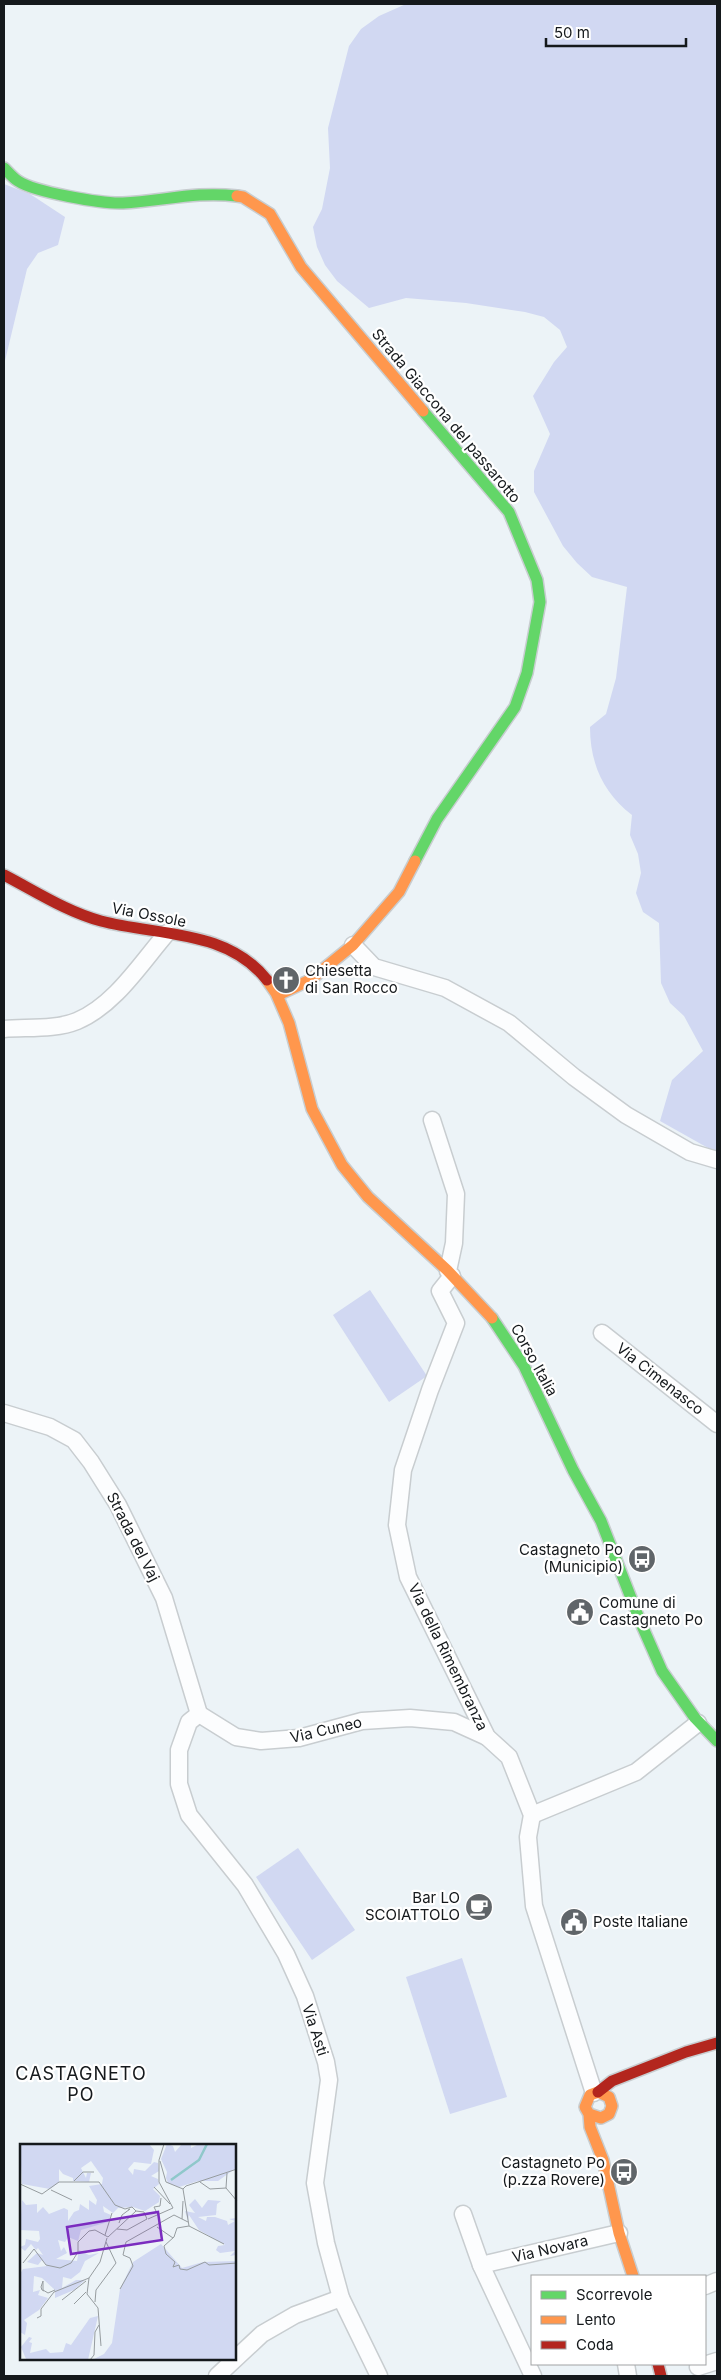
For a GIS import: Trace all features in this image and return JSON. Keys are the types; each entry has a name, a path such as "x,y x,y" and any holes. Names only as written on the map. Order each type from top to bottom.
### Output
{"street":[{"name":"Strada Giaccona del passarotto","path":"4,168 19,182 63,195 96,201 122,203 212,193 243,197 270,214 302,267 509,512 522,539 537,580 540,602 528,673 515,707 438,819 399,892 353,945 310,980 278,995"},
{"name":"Via Ossole","path":"4,875 96,920 167,933 225,947 253,965 278,995"},
{"path":"4,1029 57,1026 84,1017 106,1004 167,933"},
{"path":"353,945 374,967 445,988 509,1023 574,1077 626,1116 690,1152 717,1160"},
{"name":"Corso Italia","path":"278,995 297,1044 307,1091 320,1124 342,1165 361,1191 450,1273 489,1314 517,1354 574,1473 609,1536 650,1650 667,1681 698,1723 717,1741"},
{"path":"432,1120 456,1194 454,1243 450,1273"},
{"name":"Via della Rimembranza","path":"450,1273 440,1291 456,1323 430,1390 403,1470 396,1525 408,1577 487,1737 509,1757 532,1815"},
{"name":"Via Cimenasco","path":"602,1334 717,1424"},
{"name":"Strada del Vaj","path":"4,1413 50,1427 74,1440 91,1462 118,1504 164,1598 199,1714"},
{"name":"Via Cuneo","path":"199,1714 236,1737 261,1741 299,1738 362,1721 410,1718 454,1722 487,1737"},
{"name":"Via Asti","path":"199,1714 189,1722 179,1750 179,1784 189,1815 245,1885 286,1954 304,1996 326,2062 329,2090 315,2184 326,2243 340,2298 379,2376"},
{"path":"596,2092 534,1906 528,1837 532,1815 636,1772 698,1723"},
{"path":"633,2275 619,2233 603,2160 590,2127 586,2102 604,2085 618,2077 634,2074 699,2046 717,2043"},
{"path":"603,2160 612,2101 634,2074"},
{"path":"596,2092 606,2094 612,2101"},
{"path":"589,2114 601,2118 609,2114"},
{"path":"463,2214 481,2265 533,2376"},
{"name":"Via Novara","path":"481,2265 619,2233"},
{"path":"236,2358 262,2334 295,2315 340,2298"},
{"path":"217,2376 234,2360"},
{"path":"699,2369 717,2361"}],"shaded area":[{"path":"406,4 717,4 717,1153 660,1121 672,1080 703,1051 684,1016 670,1003 661,983 659,923 643,912 636,893 641,873 638,854 630,835 632,815 613,797 606,787 592,753 590,727 606,714 616,678 627,587 592,577 577,563 563,546 534,492 534,471 550,434 533,396 554,362 567,347 560,330 544,317 525,312 466,303 406,298 369,308 337,281 325,265 317,247 313,227 322,209 330,168 328,128 349,46 361,29 379,16"},
{"path":"4,184 30,194 65,217 58,245 38,253 27,269 4,365"},
{"path":"370,1290 427,1376 389,1402 333,1315"},
{"path":"298,1848 355,1930 312,1960 256,1877"},
{"path":"462,1958 507,2097 450,2114 406,1977"}],"traffic: fast":[{"path":"4,168 16,180 26,185 53,193 100,202 138,202 193,195 237,196"},
{"path":"415,861 437,819 515,707 527,673 540,602 537,580 509,512 423,411"},
{"path":"492,1318 524,1366 573,1470 601,1521 640,1621 662,1671 695,1718 717,1741"}],"traffic: slow":[{"path":"237,196 243,197 270,214 301,267 423,411"},
{"path":"278,995 310,980 353,945 399,892 415,861"},
{"path":"267,980 276,993 289,1023 312,1109 342,1165 368,1197 447,1270 492,1318"},
{"path":"598,2092 609,2097 612,2106 609,2114 601,2118 589,2114 585,2107 590,2095 598,2092"},
{"path":"589,2114 590,2127 603,2160 619,2233 633,2275"}],"traffic: jam":[{"path":"4,875 64,907 88,917 123,926 190,937 212,943 232,951 251,963 267,980"},
{"path":"598,2092 612,2081 686,2052 717,2043"},
{"path":"658,2365 661,2376"}],"place":[{"name":"Chiesetta di San Rocco","path":"286,980"},
{"name":"Castagneto Po (Municipio)","path":"642,1559"},
{"name":"Comune di Castagneto Po","path":"580,1612"},
{"name":"Bar LO SCOIATTOLO","path":"479,1907"},
{"name":"Poste Italiane","path":"574,1922"},
{"name":"Castagneto Po (p.zza Rovere)","path":"624,2172"}],"district":[{"name":"CASTAGNETO PO","path":"81,2084"}]}
